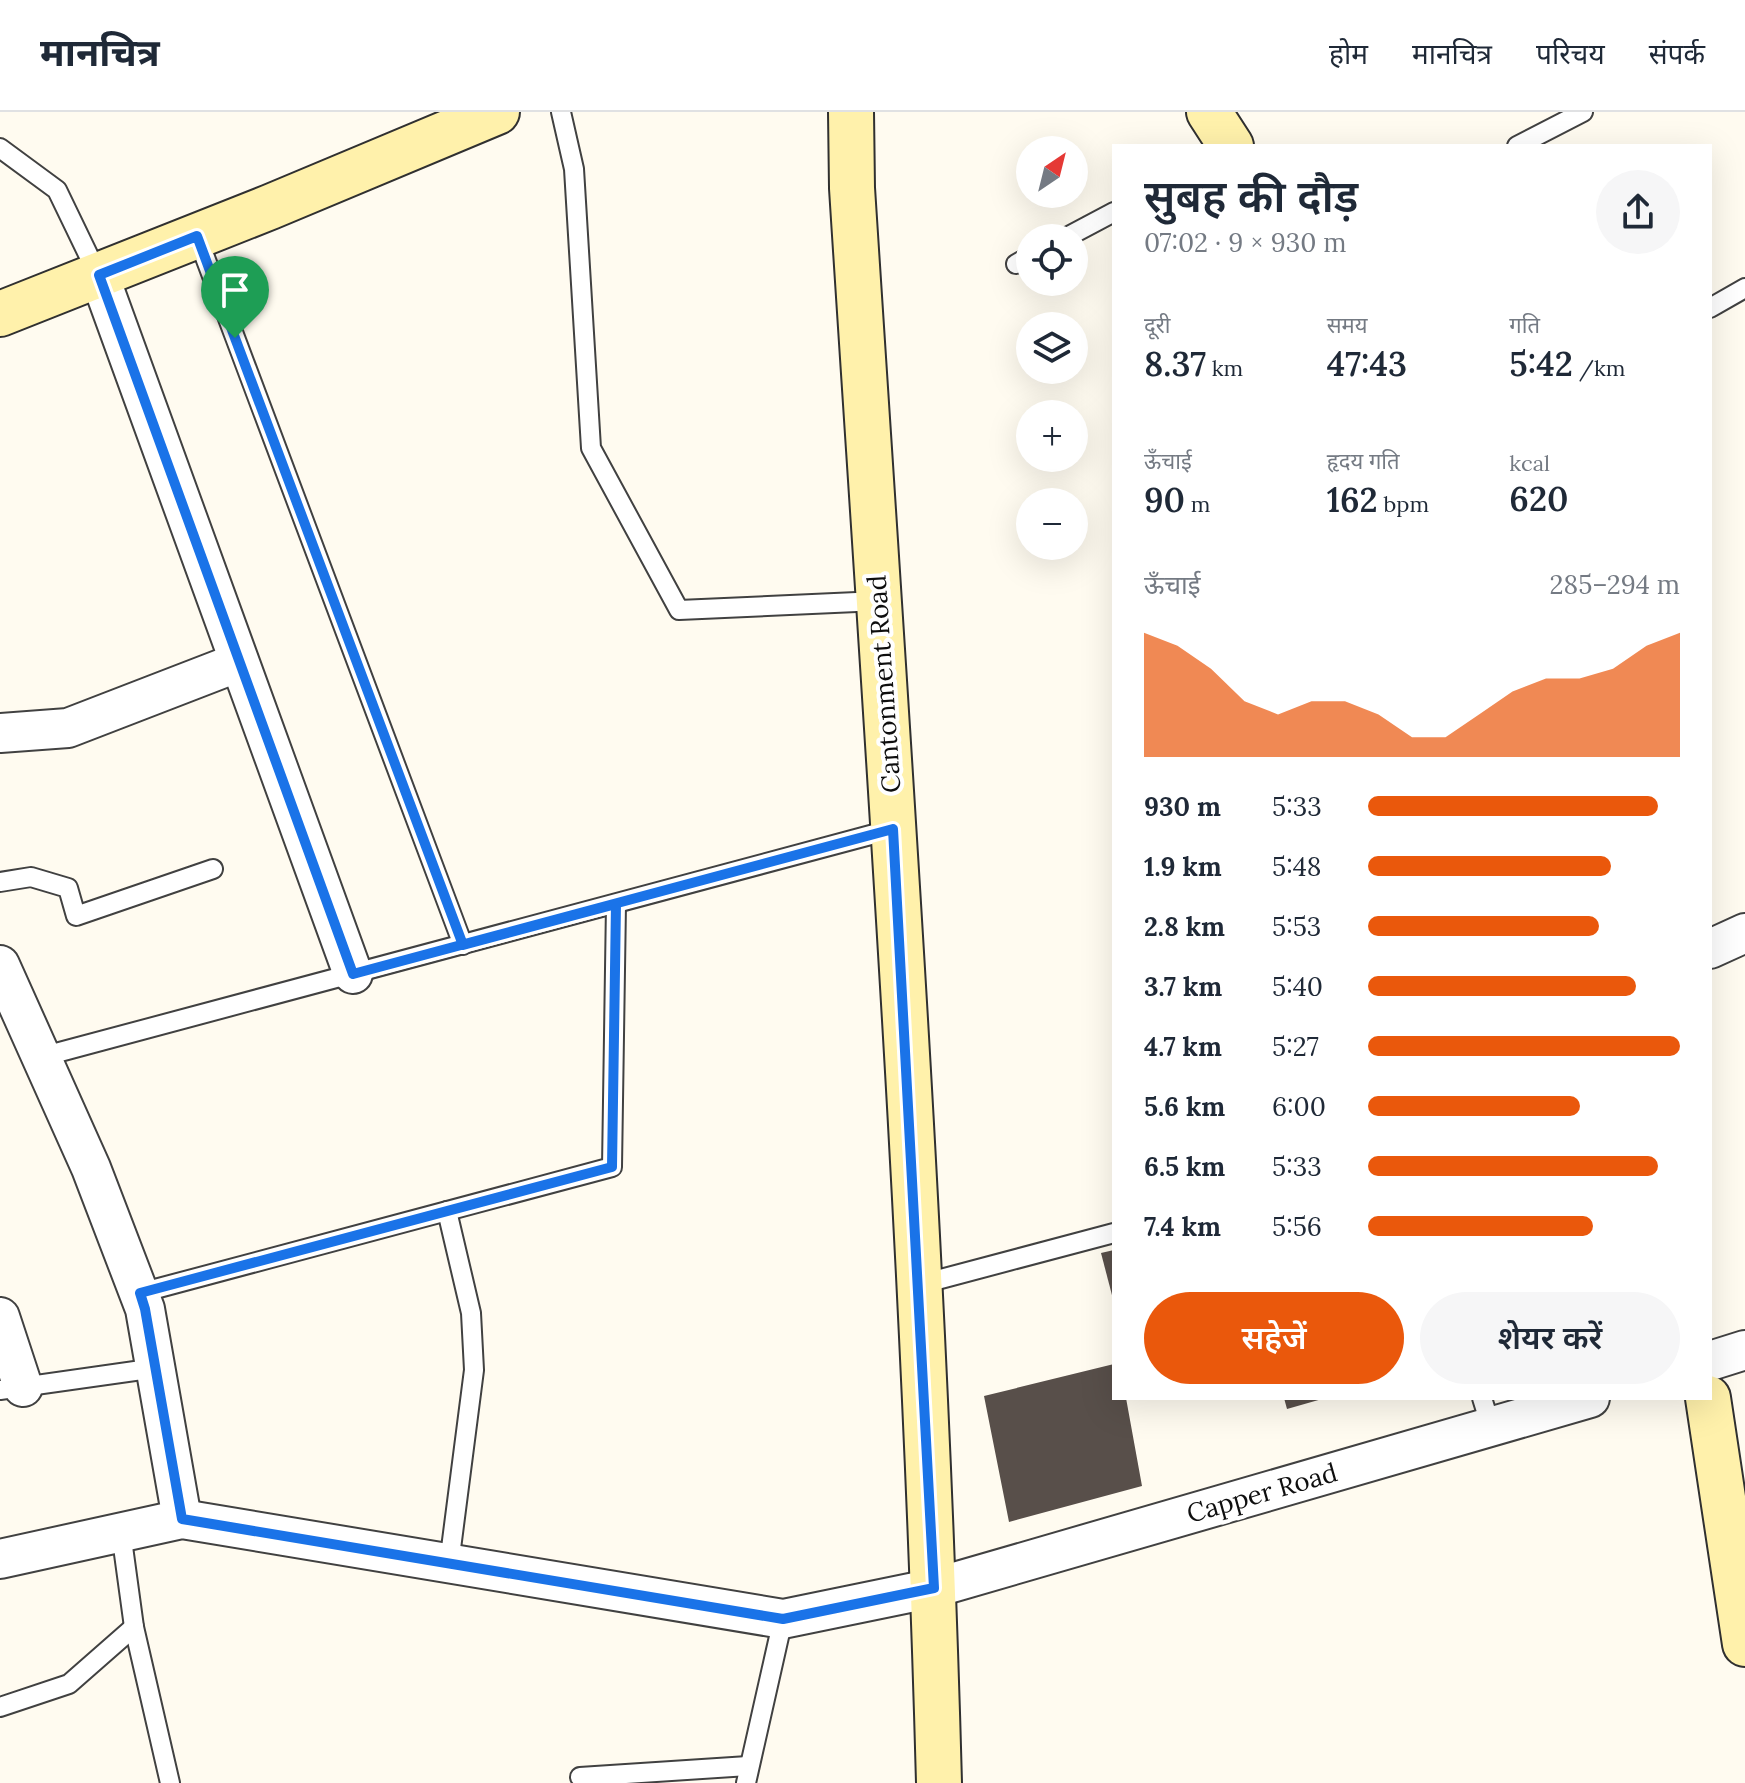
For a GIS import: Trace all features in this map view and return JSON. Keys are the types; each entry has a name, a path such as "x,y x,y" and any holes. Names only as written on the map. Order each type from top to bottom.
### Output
{"street":[{"path":"0,314 497,112"},
{"name":"Cantonment Road","path":"851,112 852,188 893,829 934,1588 939,1783"},
{"path":"1209,112 1230,144"},
{"path":"99,275 353,974"},
{"path":"0,733 68,728 239,662"},
{"path":"1712,948 1745,933"},
{"path":"0,965 91,1168 140,1293 182,1519"},
{"path":"0,1317 11,1389"},
{"path":"1712,1360 1745,1350"},
{"name":"Capper Road","path":"783,1619 934,1588 1486,1412 1575,1400"},
{"path":"1708,1400 1744,1626"},
{"path":"0,1559 182,1519 783,1619"}],"lane":[{"path":"561,112 574,169 591,448 679,610 879,601"},
{"path":"1521,144 1583,112"},
{"path":"0,148 57,190 99,275"},
{"path":"1088,226 1112,213"},
{"path":"197,236 463,945"},
{"path":"1712,307 1745,288"},
{"path":"41,1057 893,829"},
{"path":"0,882 31,877 68,888 76,916 213,869"},
{"path":"140,1293 612,1167 616,904"},
{"path":"447,1211 471,1313 474,1370 449,1564"},
{"path":"918,1285 1112,1234"},
{"path":"11,1389 156,1368"},
{"path":"121,1532 134,1627 170,1783"},
{"path":"580,1777 747,1774 783,1619"},
{"path":"0,1707 69,1684 134,1627"}],"building":[{"path":"1112,1250 1112,1295 1101,1253"},
{"path":"1112,1364 1112,1400 1126,1400 1142,1486 1009,1522 984,1396"},
{"path":"1285,1400 1318,1400 1287,1409"}],"route":[{"path":"235,338 197,236 99,275 353,974 463,945 540,924 616,904 893,829 934,1588 783,1619 182,1519 140,1293 612,1167 616,904 463,945 235,338"}]}
